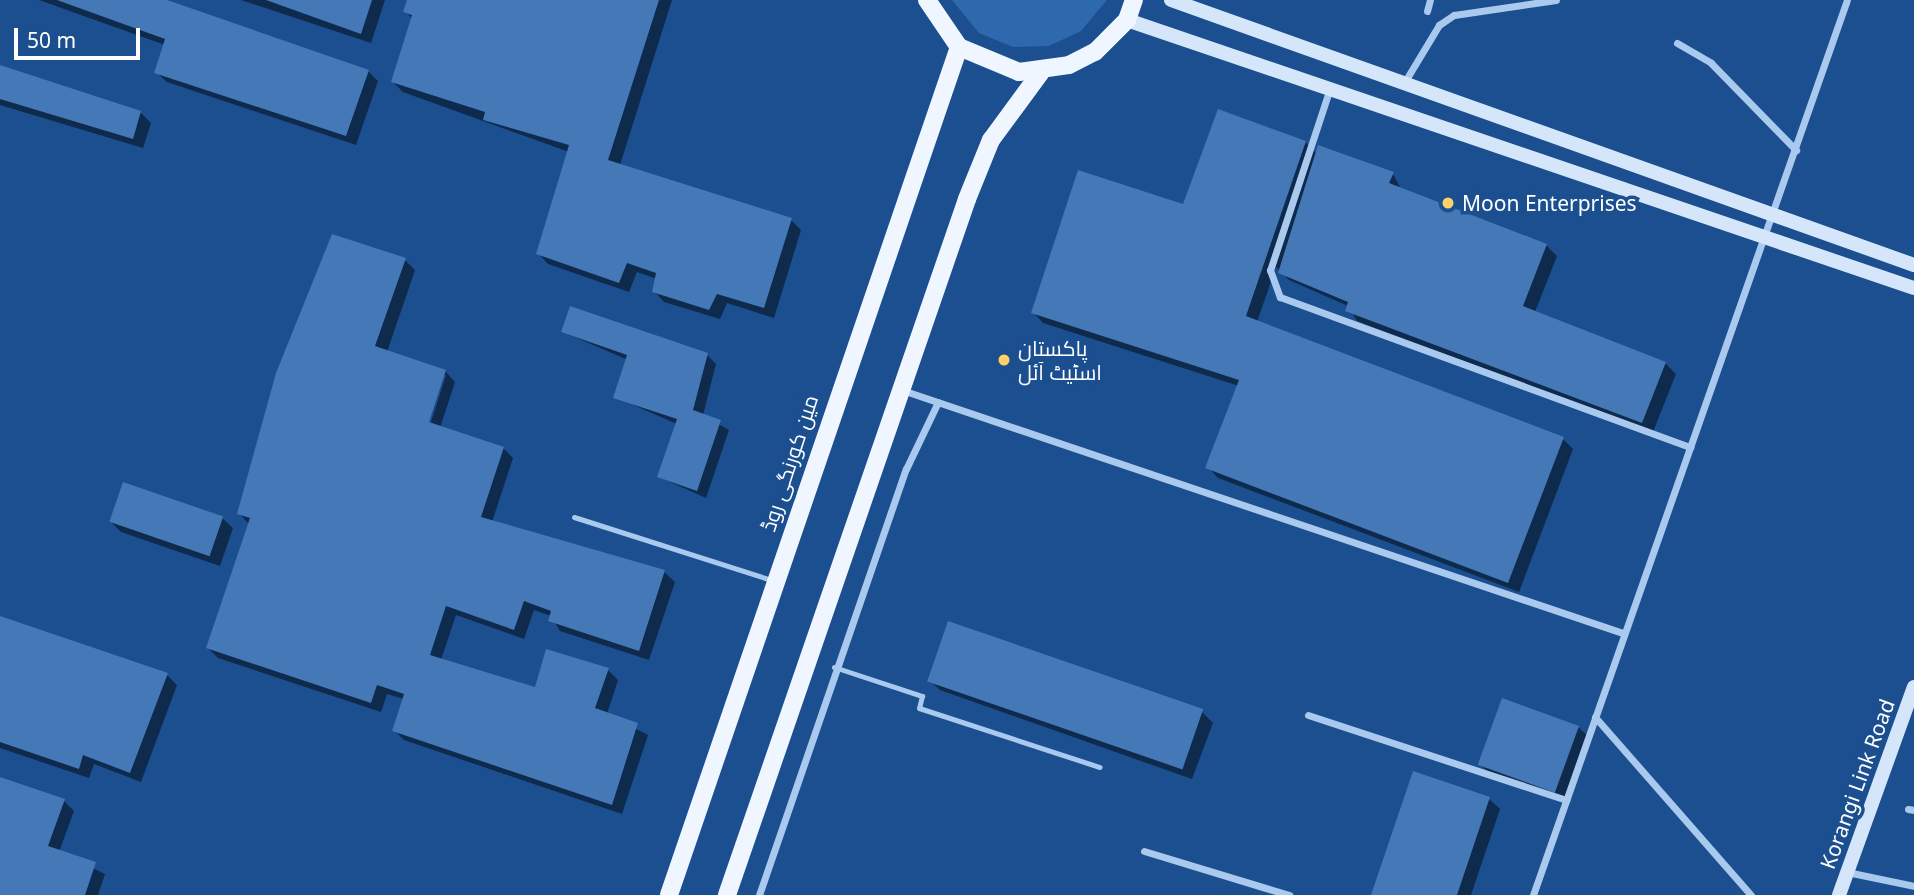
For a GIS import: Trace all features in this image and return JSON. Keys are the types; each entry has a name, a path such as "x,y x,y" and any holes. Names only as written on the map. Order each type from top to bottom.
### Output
{"main road":[{"path":"927,0 959,47 998,67 1041,72 1095,52 1127,20 1135,0"},
{"path":"1171,0 1914,265"},
{"path":"1127,20 1914,288"},
{"name":"مین کورنگی روڈ","path":"669,895 774,581 959,47"},
{"path":"727,895 990,139 1041,72"},
{"name":"Korangi Link Road","path":"1839,895 1914,687"}],"street":[{"path":"1427,11 1430,0"},
{"path":"1404,84 1439,25 1454,15 1556,0"},
{"path":"1533,895 1623,633 1767,236 1847,0"},
{"path":"1677,43 1711,63 1796,150"},
{"path":"1330,88 1270,270 1280,297 1690,447"},
{"path":"901,390 1623,633"},
{"path":"758,895 834,667 906,469 938,402"},
{"path":"1308,716 1566,800"},
{"path":"1594,717 1751,895"},
{"path":"1144,851 1289,895"},
{"path":"1847,872 1914,886"}],"lane":[{"path":"574,517 774,581"},
{"path":"834,667 922,696 919,708 1100,767"}],"shaded area":[{"path":"952,0 1107,0 1081,31 1049,46 1013,47 979,33"}],"building":[{"path":"57,0 167,0 369,70 346,136 154,73 165,39"},
{"path":"266,0 372,0 361,34"},
{"path":"407,0 659,0 608,160 792,218 764,308 717,294 709,310 652,292 656,273 627,263 619,283 536,254 569,145 483,120 485,112 391,82 412,15 403,12"},
{"path":"0,65 141,111 133,139 0,99"},
{"path":"1218,109 1306,141 1246,316 1564,437 1508,583 1205,468 1239,380 1031,313 1078,170 1183,204"},
{"path":"1318,145 1394,172 1389,183 1547,244 1523,306 1666,362 1642,423 1345,311 1348,302 1278,273"},
{"path":"332,234 406,258 375,346 446,370 429,422 504,447 481,517 665,570 639,651 548,621 551,611 524,601 514,630 446,606 430,655 535,687 546,649 609,668 595,708 638,723 612,805 392,731 404,694 377,685 371,703 206,648 250,518 237,514 276,373"},
{"path":"570,306 708,353 693,410 721,420 697,491 657,477 677,419 613,398 627,355 561,332"},
{"path":"123,482 223,517 210,556 109,522"},
{"path":"0,616 168,673 130,773 83,755 79,769 0,742"},
{"path":"948,621 1203,709 1182,769 927,682"},
{"path":"1502,698 1579,726 1555,793 1478,765"},
{"path":"1413,771 1490,797 1457,895 1371,895"},
{"path":"0,777 65,799 48,846 96,862 85,895 0,895"}],"place":[{"name":"Moon Enterprises","path":"1448,203"},
{"name":"پاکستان اسٹیٹ آئل","path":"1004,360"}]}
